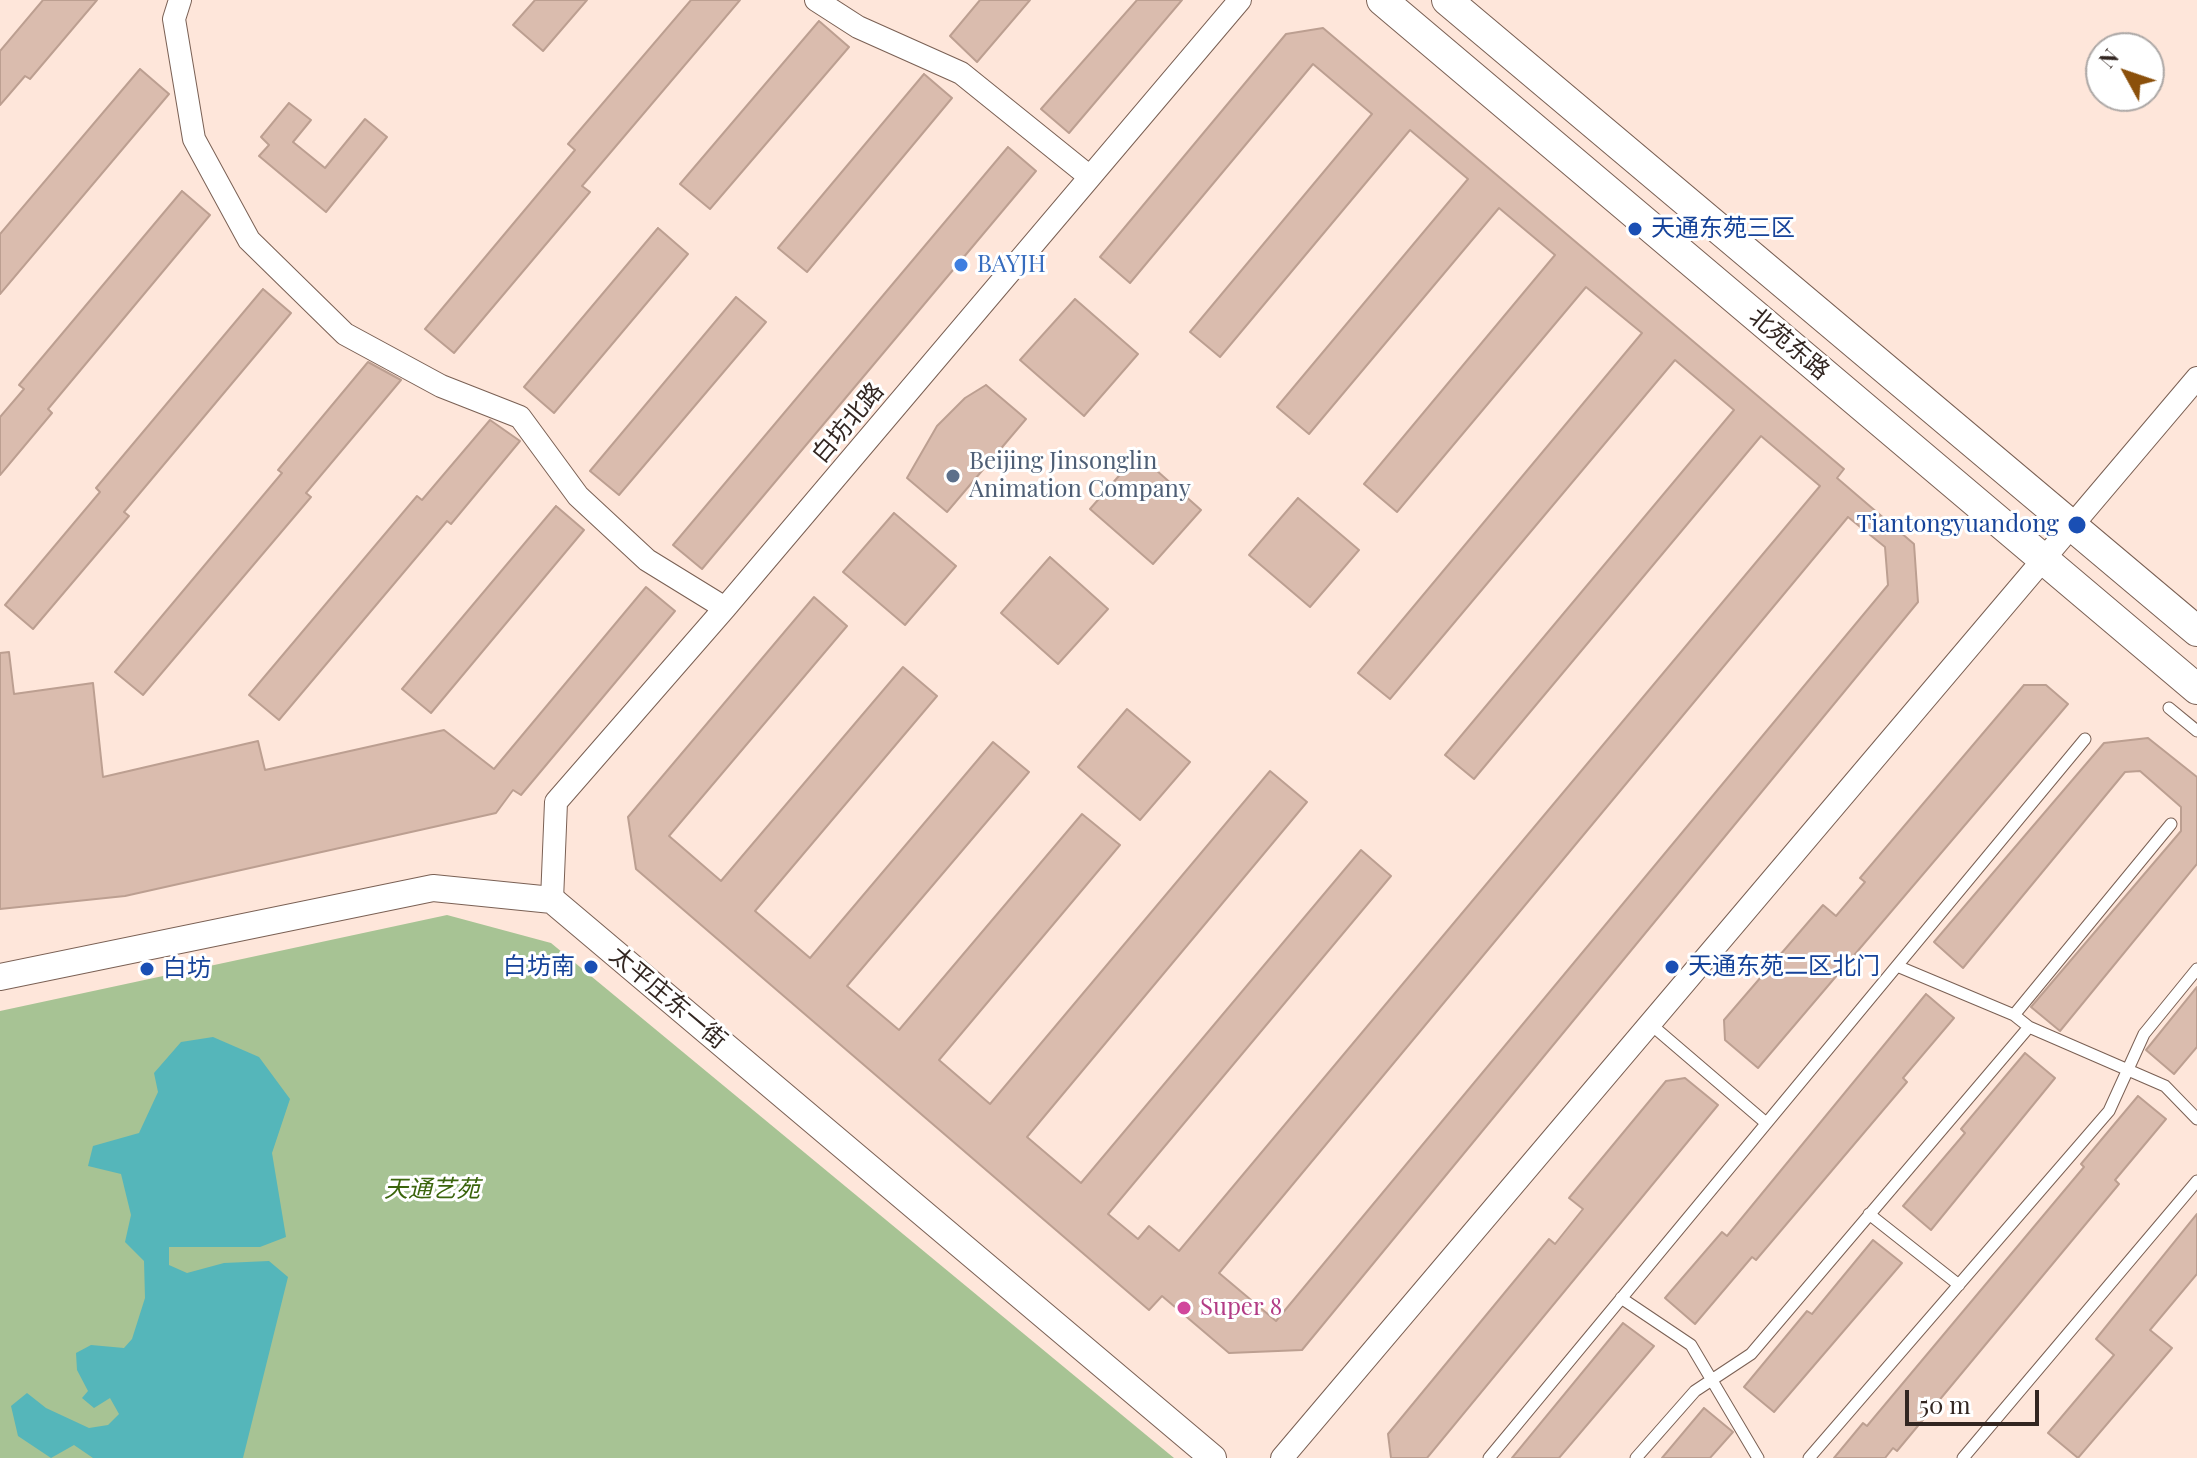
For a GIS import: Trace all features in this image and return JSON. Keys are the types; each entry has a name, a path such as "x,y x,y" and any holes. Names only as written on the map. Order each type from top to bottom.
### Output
{"main road":[{"name":"北苑东路","path":"1382,0 2197,689"},
{"name":"北苑东路","path":"1447,0 2197,631"}],"street":[{"path":"180,0 174,19 194,139 249,240 345,334 441,386 520,417 578,496 647,560 725,608"},
{"path":"816,0 858,27 961,73 1090,177"},
{"name":"白坊北路","path":"552,900 556,802 725,608 1240,0"},
{"path":"1282,1458 1648,1022 2197,378"},
{"path":"0,977 433,888 552,900"},
{"name":"太平庄东一街","path":"552,900 1213,1458"}],"lane":[{"path":"2169,708 2197,731"},
{"path":"1489,1458 2085,739"},
{"path":"2014,1015 2171,824"},
{"path":"1897,966 2014,1015 2029,1027 2165,1086 2197,1119"},
{"path":"1809,1458 2109,1111 2144,1034 2197,969"},
{"path":"1648,1022 1766,1123"},
{"path":"1636,1458 1695,1391 1751,1354 2029,1027"},
{"path":"1963,1458 2197,1181"},
{"path":"1869,1214 1959,1285"},
{"path":"1621,1298 1691,1345 1758,1458"}],"green space":[{"name":"天通艺苑","path":"447,915 551,943 1174,1458 0,1458 0,1011"}],"water":[{"path":"213,1037 259,1057 290,1099 272,1153 286,1237 260,1247 169,1247 169,1265 187,1273 224,1263 269,1261 288,1277 243,1458 93,1458 74,1445 51,1458 18,1436 11,1406 27,1393 46,1408 89,1428 108,1425 119,1414 110,1398 94,1408 82,1398 88,1391 77,1370 76,1353 91,1345 124,1348 132,1339 145,1298 144,1261 125,1242 131,1215 121,1174 88,1166 93,1146 139,1133 158,1092 154,1073 181,1042"}],"building":[{"path":"43,0 97,0 30,79 25,76 0,105 0,51"},
{"path":"535,0 587,0 543,51 513,25"},
{"path":"691,0 740,0 582,186 590,192 454,353 425,329 575,150 568,144"},
{"path":"980,0 1030,0 977,62 950,36"},
{"path":"1137,0 1182,0 1069,133 1041,109"},
{"path":"819,21 849,47 710,209 680,184"},
{"path":"1323,28 1844,469 1837,478 1914,544 1918,602 1302,1350 1229,1353 1162,1296 1149,1310 636,869 628,817 814,597 847,626 669,836 721,881 903,667 937,696 755,911 810,958 993,742 1029,772 847,986 899,1030 1082,814 1120,845 939,1060 990,1104 1270,771 1307,802 1027,1137 1081,1183 1361,850 1391,876 1108,1214 1138,1239 1149,1226 1179,1251 1820,486 1761,436 1474,779 1445,755 1734,410 1675,360 1390,699 1358,673 1642,333 1586,287 1397,512 1364,484 1555,255 1499,208 1309,434 1277,407 1468,179 1410,130 1220,357 1190,332 1372,114 1313,64 1130,283 1100,257 1286,34","holes":["1848,517 1885,547 1888,585 1276,1321 1219,1273"]},
{"path":"140,69 169,94 0,294 0,234"},
{"path":"924,74 952,98 807,272 778,248"},
{"path":"289,103 311,120 293,142 325,168 365,119 387,137 326,212 259,156 269,145 261,137"},
{"path":"1008,147 1036,171 702,569 673,545"},
{"path":"182,191 210,215 48,409 52,413 0,475 0,417 24,389 19,385"},
{"path":"658,228 688,254 554,413 524,387"},
{"path":"263,289 291,313 124,512 129,516 33,629 5,605 100,492 96,488"},
{"path":"736,297 766,322 619,495 590,471"},
{"path":"1075,299 1138,354 1084,416 1020,360"},
{"path":"368,362 401,380 306,493 311,497 143,695 115,672 282,473 278,470"},
{"path":"986,385 1026,419 947,512 907,478 937,426 965,398"},
{"path":"490,420 520,441 451,524 447,521 279,720 249,695 417,496 422,500"},
{"path":"1138,454 1201,510 1153,564 1090,509"},
{"path":"1298,498 1359,550 1310,607 1249,555"},
{"path":"556,506 584,530 431,713 402,689"},
{"path":"894,513 956,566 905,625 843,572"},
{"path":"1050,557 1108,609 1058,664 1001,613"},
{"path":"646,587 675,611 521,795 513,790 496,813 125,896 0,909 0,653 9,652 14,694 93,683 103,777 258,741 265,770 444,730 494,769"},
{"path":"2024,685 2046,685 2068,704 1758,1068 1725,1040 1724,1020 1823,905 1836,916 1865,882 1860,878"},
{"path":"1127,709 1190,762 1140,820 1078,767"},
{"path":"2148,738 2197,777 2197,864 2060,1031 2031,1007 2181,831 2181,807 2140,771 2125,772 1963,968 1934,942 2104,743"},
{"path":"2197,987 2197,1047 2174,1074 2146,1050"},
{"path":"1926,994 1954,1018 1903,1078 1907,1082 1756,1260 1752,1257 1695,1324 1665,1298 1722,1232 1727,1236"},
{"path":"2025,1053 2055,1078 1931,1230 1903,1206 1965,1133 1961,1129"},
{"path":"1685,1078 1718,1105 1427,1458 1391,1458 1388,1434 1549,1239 1555,1244 1583,1209 1569,1198 1666,1081"},
{"path":"2138,1096 2166,1119 2115,1180 2119,1184 1897,1451 1893,1448 1885,1458 1834,1458 1863,1423 1867,1426 2084,1167 2081,1164"},
{"path":"2197,1214 2197,1274 2150,1330 2172,1348 2078,1458 2048,1433 2114,1355 2096,1339"},
{"path":"1873,1240 1902,1263 1774,1412 1744,1387 1807,1311 1812,1314"},
{"path":"1623,1323 1654,1346 1559,1458 1512,1458"},
{"path":"1704,1408 1733,1432 1710,1458 1662,1458"}],"place":[{"name":"天通东苑三区","path":"1635,229"},
{"name":"BAYJH","path":"961,265"},
{"name":"Beijing Jinsonglin Animation Company","path":"953,476"},
{"name":"Tiantongyuandong","path":"2077,525"},
{"name":"白坊南","path":"591,967"},
{"name":"天通东苑二区北门","path":"1672,967"},
{"name":"白坊","path":"147,969"},
{"name":"Super 8","path":"1184,1308"}]}
